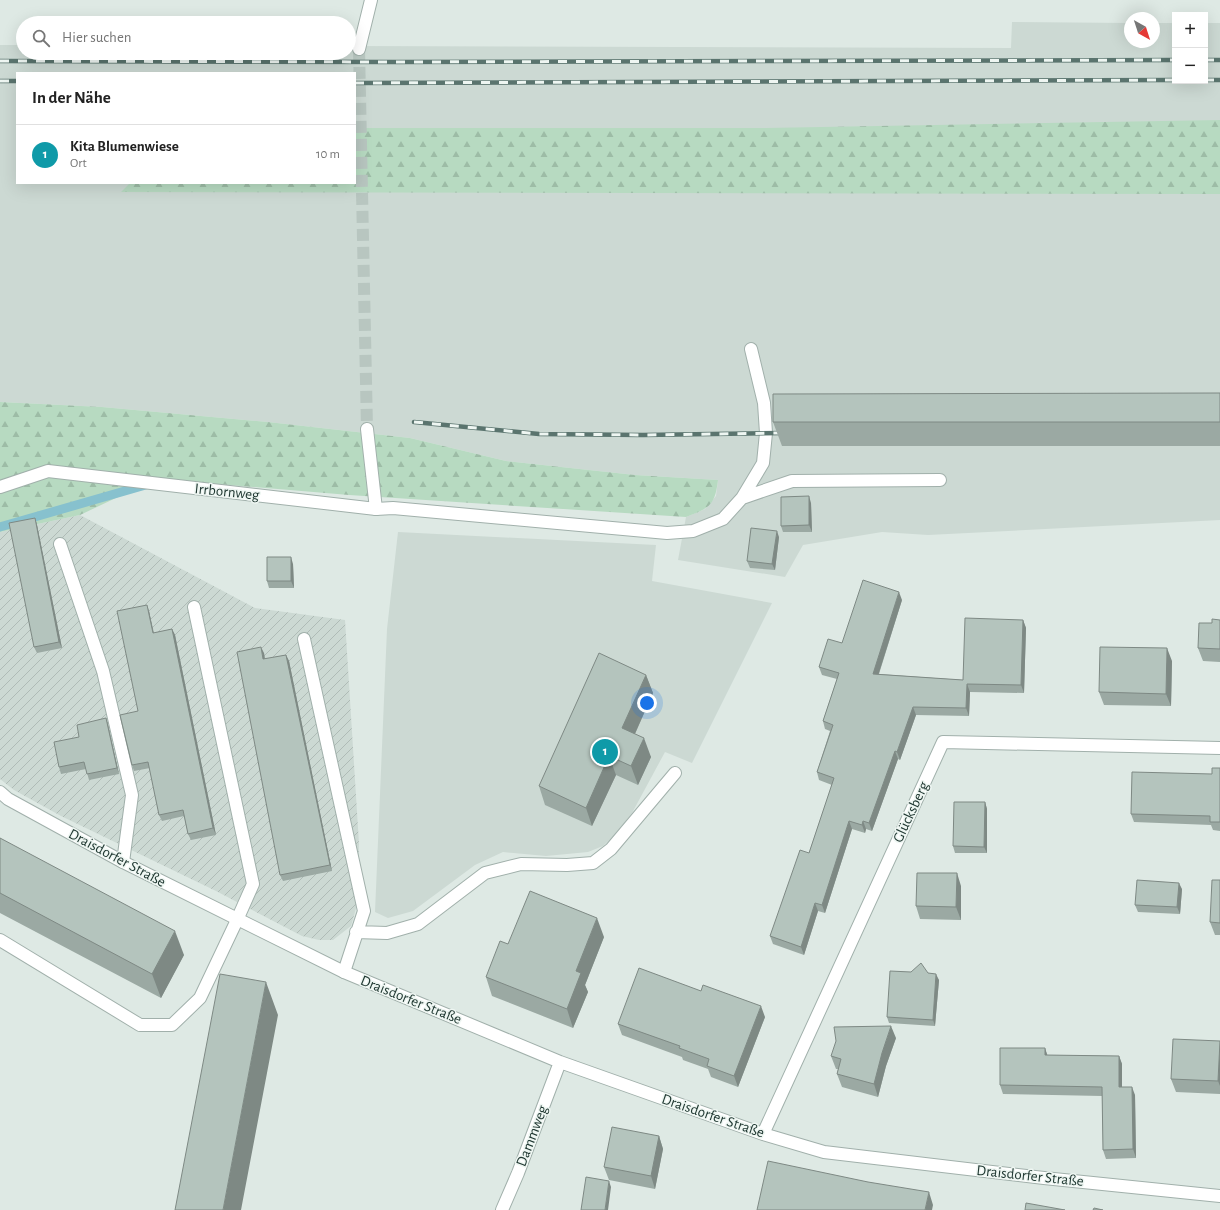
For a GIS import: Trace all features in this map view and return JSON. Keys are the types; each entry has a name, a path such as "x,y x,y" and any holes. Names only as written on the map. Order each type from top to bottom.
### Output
{"street":[{"path":"359,49 371,0"},
{"name":"Irrbornweg","path":"0,487 48,471 376,509 393,508 667,533 693,531 723,519 742,498 763,463 766,433 764,403 751,349"},
{"path":"367,429 376,509"},
{"path":"742,498 792,481 940,480"},
{"path":"60,544 103,671 132,795 123,862"},
{"path":"0,940 140,1025 172,1025 200,998 253,884 194,606"},
{"path":"304,639 364,911 344,972"},
{"name":"Glücksberg","path":"763,1134 943,742 1220,748"},
{"path":"356,932 386,933 418,924 485,873 521,864 567,865 593,863 611,850 675,773"},
{"name":"Draisdorfer Straße","path":"0,792 8,799 123,862 344,972 560,1062 763,1134 824,1152 1044,1178 1220,1196"},
{"name":"Dammweg","path":"502,1210 518,1173 560,1062"}],"shaded area":[{"path":"1012,22 1124,23 1124,48 1160,48 1160,23 1172,23 1172,84 1208,84 1208,23 1220,23 1220,520 928,535 882,532 803,545 785,577 678,560 686,517 705,509 716,496 718,480 635,475 506,461 410,438 268,422 102,407 0,402 0,45 16,45 16,60 356,60 356,46 1011,48"},
{"path":"80,515 255,608 345,620 359,844 357,905 351,926 333,940 319,940 302,936 216,891 61,816 14,790 0,779 0,532"},
{"path":"398,532 656,545 652,581 772,603 692,763 665,752 632,813 615,835 603,846 588,852 546,856 503,852 475,865 413,911 388,918 375,912 387,629"}],"green space":[{"path":"1220,120 1220,194 121,192 129,184 356,184 356,128 765,128"},
{"path":"0,402 102,407 268,422 410,438 506,461 635,475 718,480 717,489 710,505 686,517 349,495 156,479 80,515 0,532"}],"building":[{"path":"1220,393 1220,422 773,422 773,394"},
{"path":"809,496 809,525 781,526 781,497"},
{"path":"35,518 59,642 34,647 9,523"},
{"path":"751,528 777,531 772,564 747,561"},
{"path":"267,557 291,557 291,581 267,581"},
{"path":"863,580 899,592 873,674 963,680 965,618 1023,620 1021,685 967,684 966,708 913,707 897,752 895,751 869,823 863,821 862,825 849,821 822,905 815,903 801,947 770,936 800,850 809,853 834,778 817,772 833,725 823,721 839,673 819,667 828,639 842,643"},
{"path":"147,605 153,633 172,629 213,828 188,834 183,810 159,815 148,762 132,765 120,715 138,711 117,611"},
{"path":"1212,619 1220,620 1220,649 1198,648 1199,623 1212,623"},
{"path":"261,647 263,659 286,655 330,865 280,875 237,652"},
{"path":"1100,647 1167,648 1166,694 1099,692"},
{"path":"599,653 646,675 622,728 644,738 631,766 609,756 586,808 539,786"},
{"path":"106,718 117,768 87,774 84,762 59,767 54,742 79,737 77,725"},
{"path":"1212,768 1220,768 1220,822 1210,822 1210,816 1131,814 1132,772 1212,774"},
{"path":"954,802 985,802 984,847 953,846"},
{"path":"0,838 175,931 152,974 0,893"},
{"path":"917,873 957,873 956,907 916,906"},
{"path":"1137,880 1179,883 1177,907 1135,905"},
{"path":"1212,880 1220,880 1220,923 1210,922"},
{"path":"530,891 597,918 576,971 581,973 567,1009 486,977 500,941 508,944"},
{"path":"921,963 928,973 936,974 933,1020 887,1017 890,971 911,972"},
{"path":"639,968 701,991 703,985 761,1006 734,1076 707,1066 709,1059 679,1048 680,1046 618,1024"},
{"path":"220,974 266,982 223,1210 175,1210"},
{"path":"891,1026 874,1084 837,1074 841,1059 831,1056 836,1041 834,1027"},
{"path":"1173,1039 1220,1041 1218,1081 1171,1079"},
{"path":"1000,1048 1045,1048 1045,1055 1119,1056 1119,1087 1132,1087 1133,1149 1103,1150 1102,1087 1000,1085"},
{"path":"612,1127 659,1136 651,1176 604,1167"},
{"path":"768,1161 868,1182 929,1192 925,1210 757,1210"},
{"path":"586,1177 609,1181 605,1210 581,1210"},
{"path":"1026,1203 1065,1210 1025,1210"}],"waterway":[{"path":"0,527 149,484"}],"tunnel":[{"path":"359,49 367,429"}],"railway":[{"path":"0,61 396,62 1172,60"},
{"path":"1208,60 1220,60"},
{"path":"356,83 1172,80"},
{"path":"1208,80 1220,80"},
{"path":"0,81 16,81"},
{"path":"414,422 539,434 643,435 782,433"}],"place":[{"name":"Kita Blumenwiese","path":"605,752"}]}
